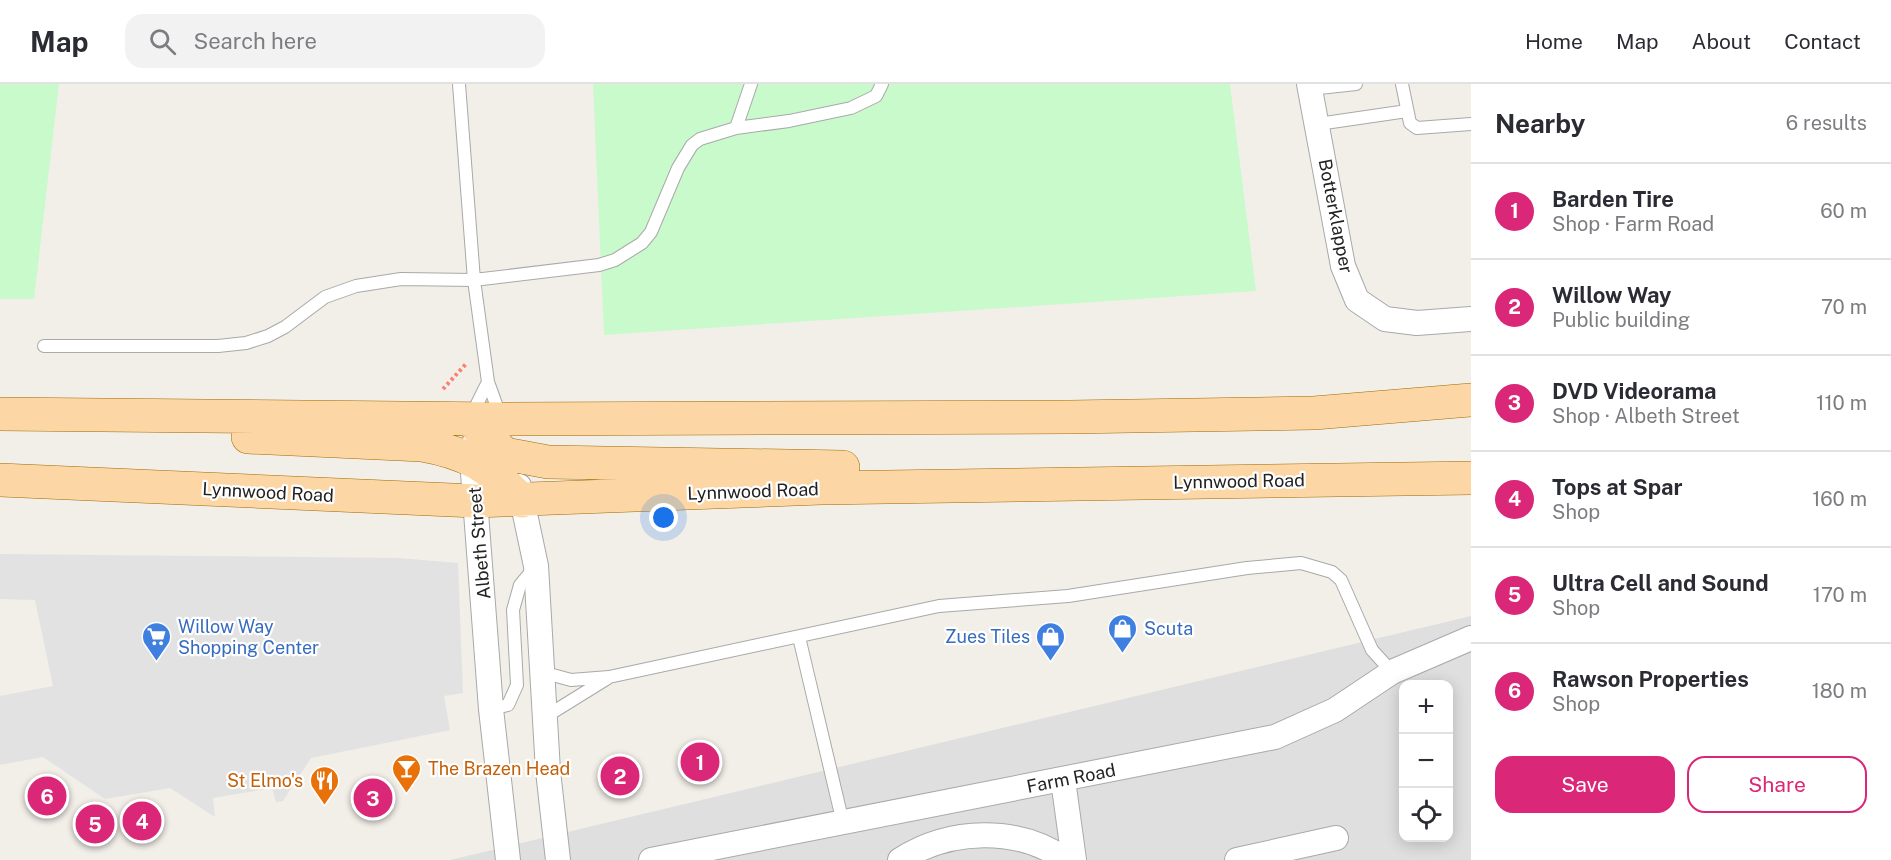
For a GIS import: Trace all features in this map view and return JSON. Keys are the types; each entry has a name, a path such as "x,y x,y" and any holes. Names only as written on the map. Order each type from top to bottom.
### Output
{"main road":[{"path":"0,414 502,419 1303,413 1471,400"},
{"path":"0,419 87,430 422,445 447,449 472,459 493,471 522,501"},
{"path":"470,419 498,450 511,457 548,462 834,467 935,472 1039,485"},
{"name":"Lynnwood Road","path":"0,480 475,501 522,501 821,488 1471,478"}],"street":[{"name":"Botterklapper","path":"1310,87 1342,266 1357,300 1385,320 1417,323 1471,319"},
{"name":"Albeth Street","path":"470,419 491,709 508,860"},
{"path":"502,419 536,566 545,717 558,860"},
{"name":"Farm Road","path":"651,860 1275,737 1335,710 1392,672 1471,638"},
{"path":"1063,780 1074,860"},
{"path":"900,860 939,841 980,836 1025,840 1049,848 1066,860"},
{"path":"1237,860 1336,838"}],"lane":[{"path":"459,84 474,280 481,335 488,382 502,419"},
{"path":"736,128 751,84"},
{"path":"44,346 218,346 246,343 285,327 325,297 356,286 401,279 474,280 600,265 615,260 642,243 651,232 678,168 692,145 700,139 736,128 789,121 851,108 876,96 882,84"},
{"path":"1310,87 1356,84"},
{"path":"1402,84 1410,123 1417,128 1471,124"},
{"path":"1318,124 1407,111"},
{"name":"Albeth Street","path":"470,419 488,382"},
{"path":"542,672 571,680 609,677 939,606 1068,596 1246,568 1301,563 1332,572 1341,580 1367,642 1392,672"},
{"name":"Albeth Street","path":"491,709 508,705 514,696 517,676 513,610 520,585 536,566"},
{"path":"799,637 843,823"},
{"path":"545,717 609,677"}],"path":[{"path":"434,395 450,382 469,361 481,335"}],"shaded area":[{"path":"0,554 399,558 458,563 463,693 444,696 450,730 311,758 283,801 276,802 272,788 213,798 215,817 170,788 105,799 43,757 0,765 0,696 53,686 35,600 0,599"},
{"path":"1471,616 1471,860 450,860"}],"green space":[{"path":"0,84 59,84 34,299 0,299"},
{"path":"593,84 1230,84 1256,291 604,335"}],"place":[{"name":"Scuta","path":"1123,654"},
{"name":"Willow Way Shopping Center","path":"157,662"},
{"name":"Zues Tiles","path":"1051,662"},
{"name":"Barden Tire","path":"700,762"},
{"name":"Willow Way","path":"620,776"},
{"name":"The Brazen Head","path":"407,794"},
{"name":"Rawson Properties","path":"47,796"},
{"name":"DVD Videorama","path":"373,798"},
{"name":"St Elmo's","path":"324,806"},
{"name":"Tops at Spar","path":"142,821"},
{"name":"Ultra Cell and Sound","path":"95,824"}]}
